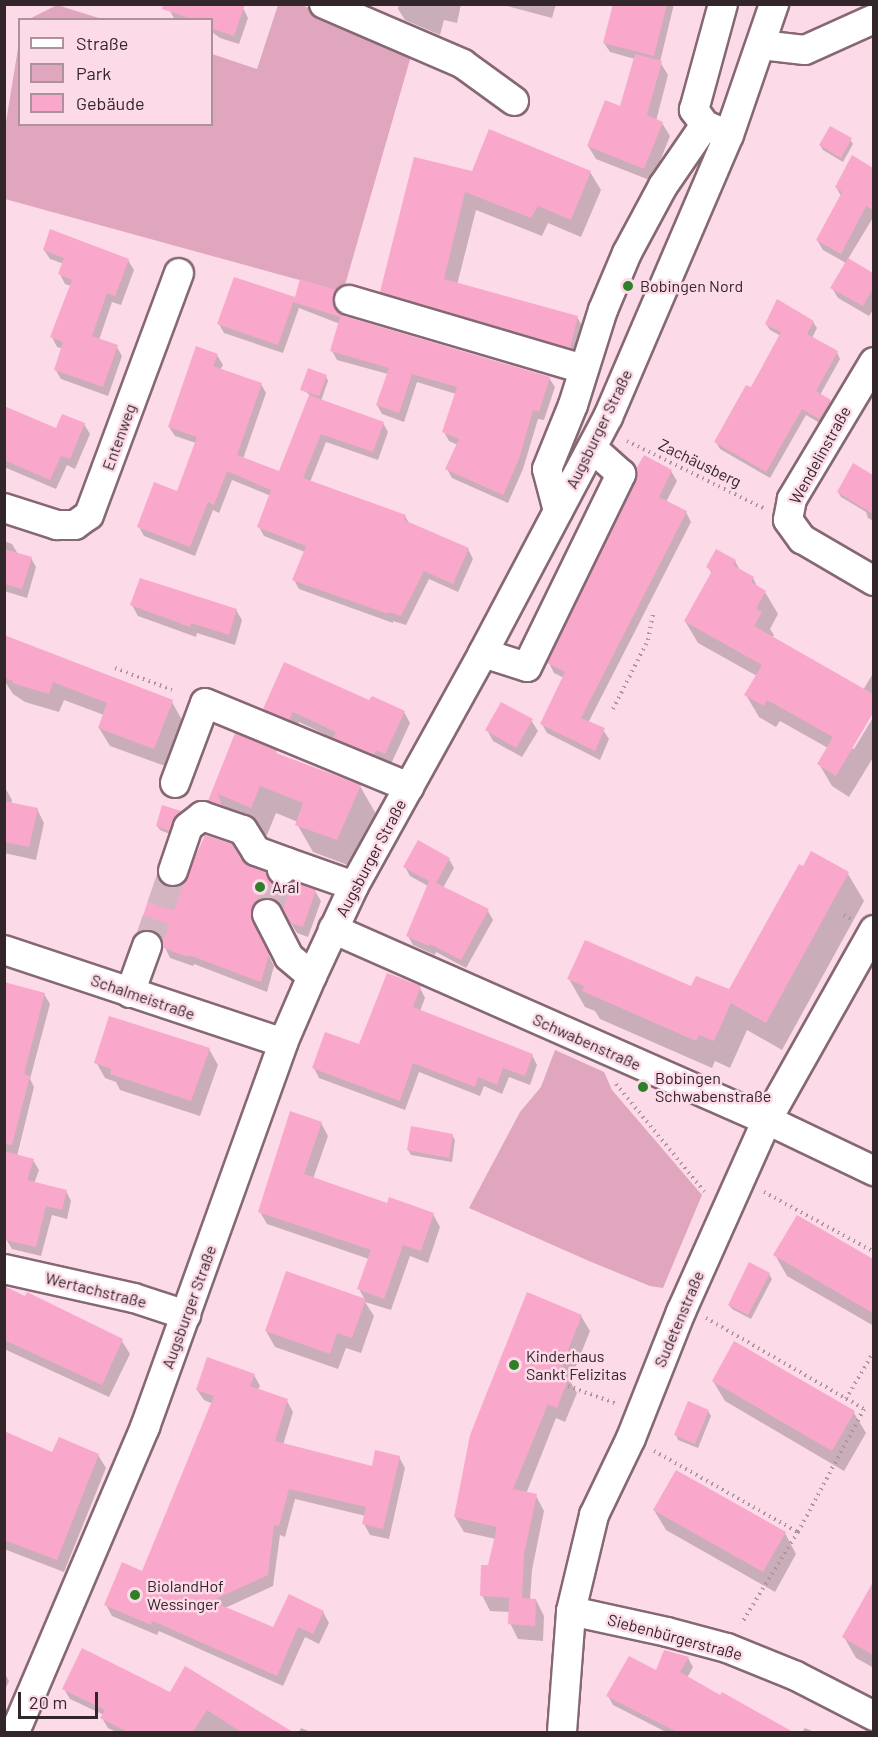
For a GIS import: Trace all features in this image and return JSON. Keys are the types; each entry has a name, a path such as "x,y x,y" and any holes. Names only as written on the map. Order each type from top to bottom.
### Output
{"street":[{"path":"324,4 464,64 514,101"},
{"path":"558,512 547,469 573,405 603,310 627,253 663,186 717,130 694,110 723,4"},
{"name":"Augsburger Straße","path":"15,1732 123,1485 283,1043 312,976 354,886 483,652 597,438 717,130 761,45 774,4"},
{"path":"761,45 805,50 873,19"},
{"name":"Entenweg","path":"4,508 57,525 75,525 89,515 179,273"},
{"path":"350,300 584,369"},
{"name":"Wendelinstraße","path":"873,362 792,499 788,520 802,539 873,581"},
{"path":"483,652 527,667 621,474 597,438"},
{"path":"175,783 205,703 409,787"},
{"path":"173,871 189,827 202,816 243,830 256,850 284,866 354,886"},
{"path":"267,914 289,957 312,976"},
{"name":"Schwabenstraße","path":"333,929 767,1120 873,1171"},
{"name":"Sudetenstraße","path":"562,1732 571,1611 594,1515 636,1425 684,1305 767,1120 873,930"},
{"path":"130,993 147,946"},
{"name":"Schalmeistraße","path":"4,950 283,1043"},
{"name":"Wertachstraße","path":"4,1269 134,1298 186,1315"},
{"name":"Siebenbürgerstraße","path":"571,1611 727,1648 796,1676 873,1716"}],"path":[{"name":"Zachäusberg","path":"597,438 788,520"},
{"path":"613,709 648,640 653,614"},
{"path":"115,668 172,690"},
{"path":"611,1053 617,1087 705,1192 728,1205"},
{"path":"740,1179 873,1252"},
{"path":"684,1305 864,1409 798,1532 727,1648"},
{"path":"846,1399 873,1351"},
{"path":"567,1386 636,1425 798,1532"}],"green space":[{"path":"57,5 99,18 31,18"},
{"path":"278,5 302,5 411,56 343,292 5,199 5,128 18,48 18,126 213,126 213,54 257,69"},
{"path":"555,1050 604,1072 612,1090 702,1195 663,1288 650,1286 589,1261 469,1208 520,1112 541,1087"}],"building":[{"path":"163,4 245,4 234,36 213,29 213,18 189,18 162,9"},
{"path":"613,4 667,4 654,56 603,43"},
{"path":"635,54 662,61 647,115 663,122 644,169 587,146 605,100 620,106"},
{"path":"830,126 852,138 841,158 819,145"},
{"path":"489,129 591,171 571,220 538,206 531,218 465,192 444,279 578,316 570,348 380,292 414,157 472,171"},
{"path":"852,155 873,168 873,210 866,206 841,254 816,240 842,192 835,187"},
{"path":"50,229 129,259 115,296 107,293 92,336 118,345 103,387 54,370 63,342 50,337 72,280 58,274 64,258 43,250"},
{"path":"848,258 873,273 873,288 863,306 830,288"},
{"path":"234,277 295,297 300,279 336,290 333,304 344,316 550,377 539,412 533,410 519,459 503,495 445,469 459,439 442,432 457,387 412,374 399,413 376,405 389,368 330,351 340,317 293,302 278,345 217,324"},
{"path":"777,299 814,321 807,334 838,351 816,391 831,400 819,419 802,409 766,472 714,442 746,385 751,387 781,332 765,324"},
{"path":"196,346 218,354 213,366 262,383 237,455 279,471 309,395 384,422 373,452 321,434 303,478 406,515 404,520 469,548 453,584 424,571 401,616 389,612 388,614 292,580 306,546 257,527 271,490 227,471 214,505 208,502 190,547 137,527 154,482 177,491 197,437 168,427"},
{"path":"308,368 327,375 319,396 300,390"},
{"path":"4,406 56,428 62,414 85,423 70,459 61,456 50,480 4,460"},
{"path":"644,455 672,470 659,497 687,511 581,718 605,728 595,751 540,724 565,672 547,663 636,481 636,469"},
{"path":"853,463 873,475 873,514 837,492"},
{"path":"4,549 32,557 22,589 4,584"},
{"path":"716,549 736,560 733,565 754,577 751,582 766,591 756,609 762,612 754,626 873,694 873,713 836,776 817,764 833,737 767,700 764,706 744,695 762,665 684,621 712,571 706,567"},
{"path":"140,578 237,609 229,635 191,623 190,627 130,605"},
{"path":"4,635 173,700 154,749 98,728 107,703 53,682 49,694 12,683 13,681 4,678"},
{"path":"284,662 369,700 372,696 405,711 385,754 376,750 374,755 333,738 336,732 293,712 289,720 263,709"},
{"path":"501,702 533,719 516,748 485,730"},
{"path":"235,733 277,750 276,753 361,785 337,840 295,825 303,803 260,786 251,808 218,794 222,806 208,801"},
{"path":"4,801 38,808 29,847 4,842"},
{"path":"162,805 181,811 169,831 156,826"},
{"path":"205,835 232,844 242,860 266,872 275,885 284,886 293,882 316,890 303,927 290,923 275,900 260,899 253,906 252,921 269,954 261,982 189,955 188,957 163,948 160,936 153,931 145,930 137,933 157,875 168,887 183,884"},
{"path":"418,840 450,858 436,883 489,909 461,960 430,944 429,946 406,936 429,881 403,867"},
{"path":"811,851 849,872 766,1023 731,1003 714,1041 699,1035 696,1041 582,991 584,986 567,979 585,940 691,986 696,976 729,989 799,864 803,866"},
{"path":"387,973 421,986 413,1007 533,1054 525,1076 503,1068 497,1085 478,1077 475,1087 413,1063 400,1101 312,1068 325,1032 359,1044"},
{"path":"4,982 45,993 24,1074 30,1076 12,1145 4,1144"},
{"path":"109,1016 210,1048 191,1101 110,1074 111,1069 94,1063"},
{"path":"290,1111 322,1122 304,1174 387,1203 389,1197 434,1213 421,1251 403,1245 384,1299 357,1289 371,1250 258,1212"},
{"path":"411,1126 453,1134 449,1158 407,1150"},
{"path":"4,1151 34,1159 27,1180 67,1190 62,1210 46,1206 36,1247 5,1240"},
{"path":"797,1215 873,1259 873,1313 773,1255"},
{"path":"749,1262 770,1273 748,1315 728,1305"},
{"path":"286,1271 366,1299 352,1338 337,1333 330,1354 265,1331"},
{"path":"4,1286 25,1296 27,1292 123,1339 102,1385 4,1340"},
{"path":"527,1292 582,1315 559,1373 569,1377 557,1408 548,1404 513,1489 537,1494 524,1554 522,1598 536,1599 535,1626 508,1624 509,1598 514,1598 480,1596 481,1565 488,1565 497,1527 454,1517 470,1435"},
{"path":"734,1341 855,1411 832,1451 712,1381"},
{"path":"207,1357 255,1374 250,1386 288,1399 275,1441 372,1466 375,1450 400,1456 383,1529 362,1524 366,1507 289,1489 279,1526 274,1525 268,1575 211,1601 273,1627 289,1594 324,1611 313,1634 298,1627 277,1676 153,1621 151,1625 104,1605 122,1562 142,1571 214,1396 196,1390"},
{"path":"688,1401 709,1410 695,1444 674,1435"},
{"path":"4,1431 52,1452 59,1437 99,1454 57,1560 4,1540"},
{"path":"676,1470 786,1532 763,1572 653,1510"},
{"path":"873,1582 873,1655 842,1637"},
{"path":"82,1648 170,1692 185,1666 293,1732 241,1732 207,1710 193,1732 128,1732 100,1718 105,1710 62,1689"},
{"path":"664,1650 689,1657 680,1672 720,1695 722,1692 793,1732 677,1732 606,1696 629,1656 656,1670"}],"tunnel":[{"path":"267,914 282,870"},
{"path":"147,946 173,871"}],"place":[{"name":"Bobingen Nord","path":"628,286"},
{"name":"Aral","path":"260,887"},
{"name":"Bobingen Schwabenstraße","path":"643,1087"},
{"name":"Kinderhaus Sankt Felizitas","path":"514,1365"},
{"name":"BiolandHof Wessinger","path":"135,1595"}]}
